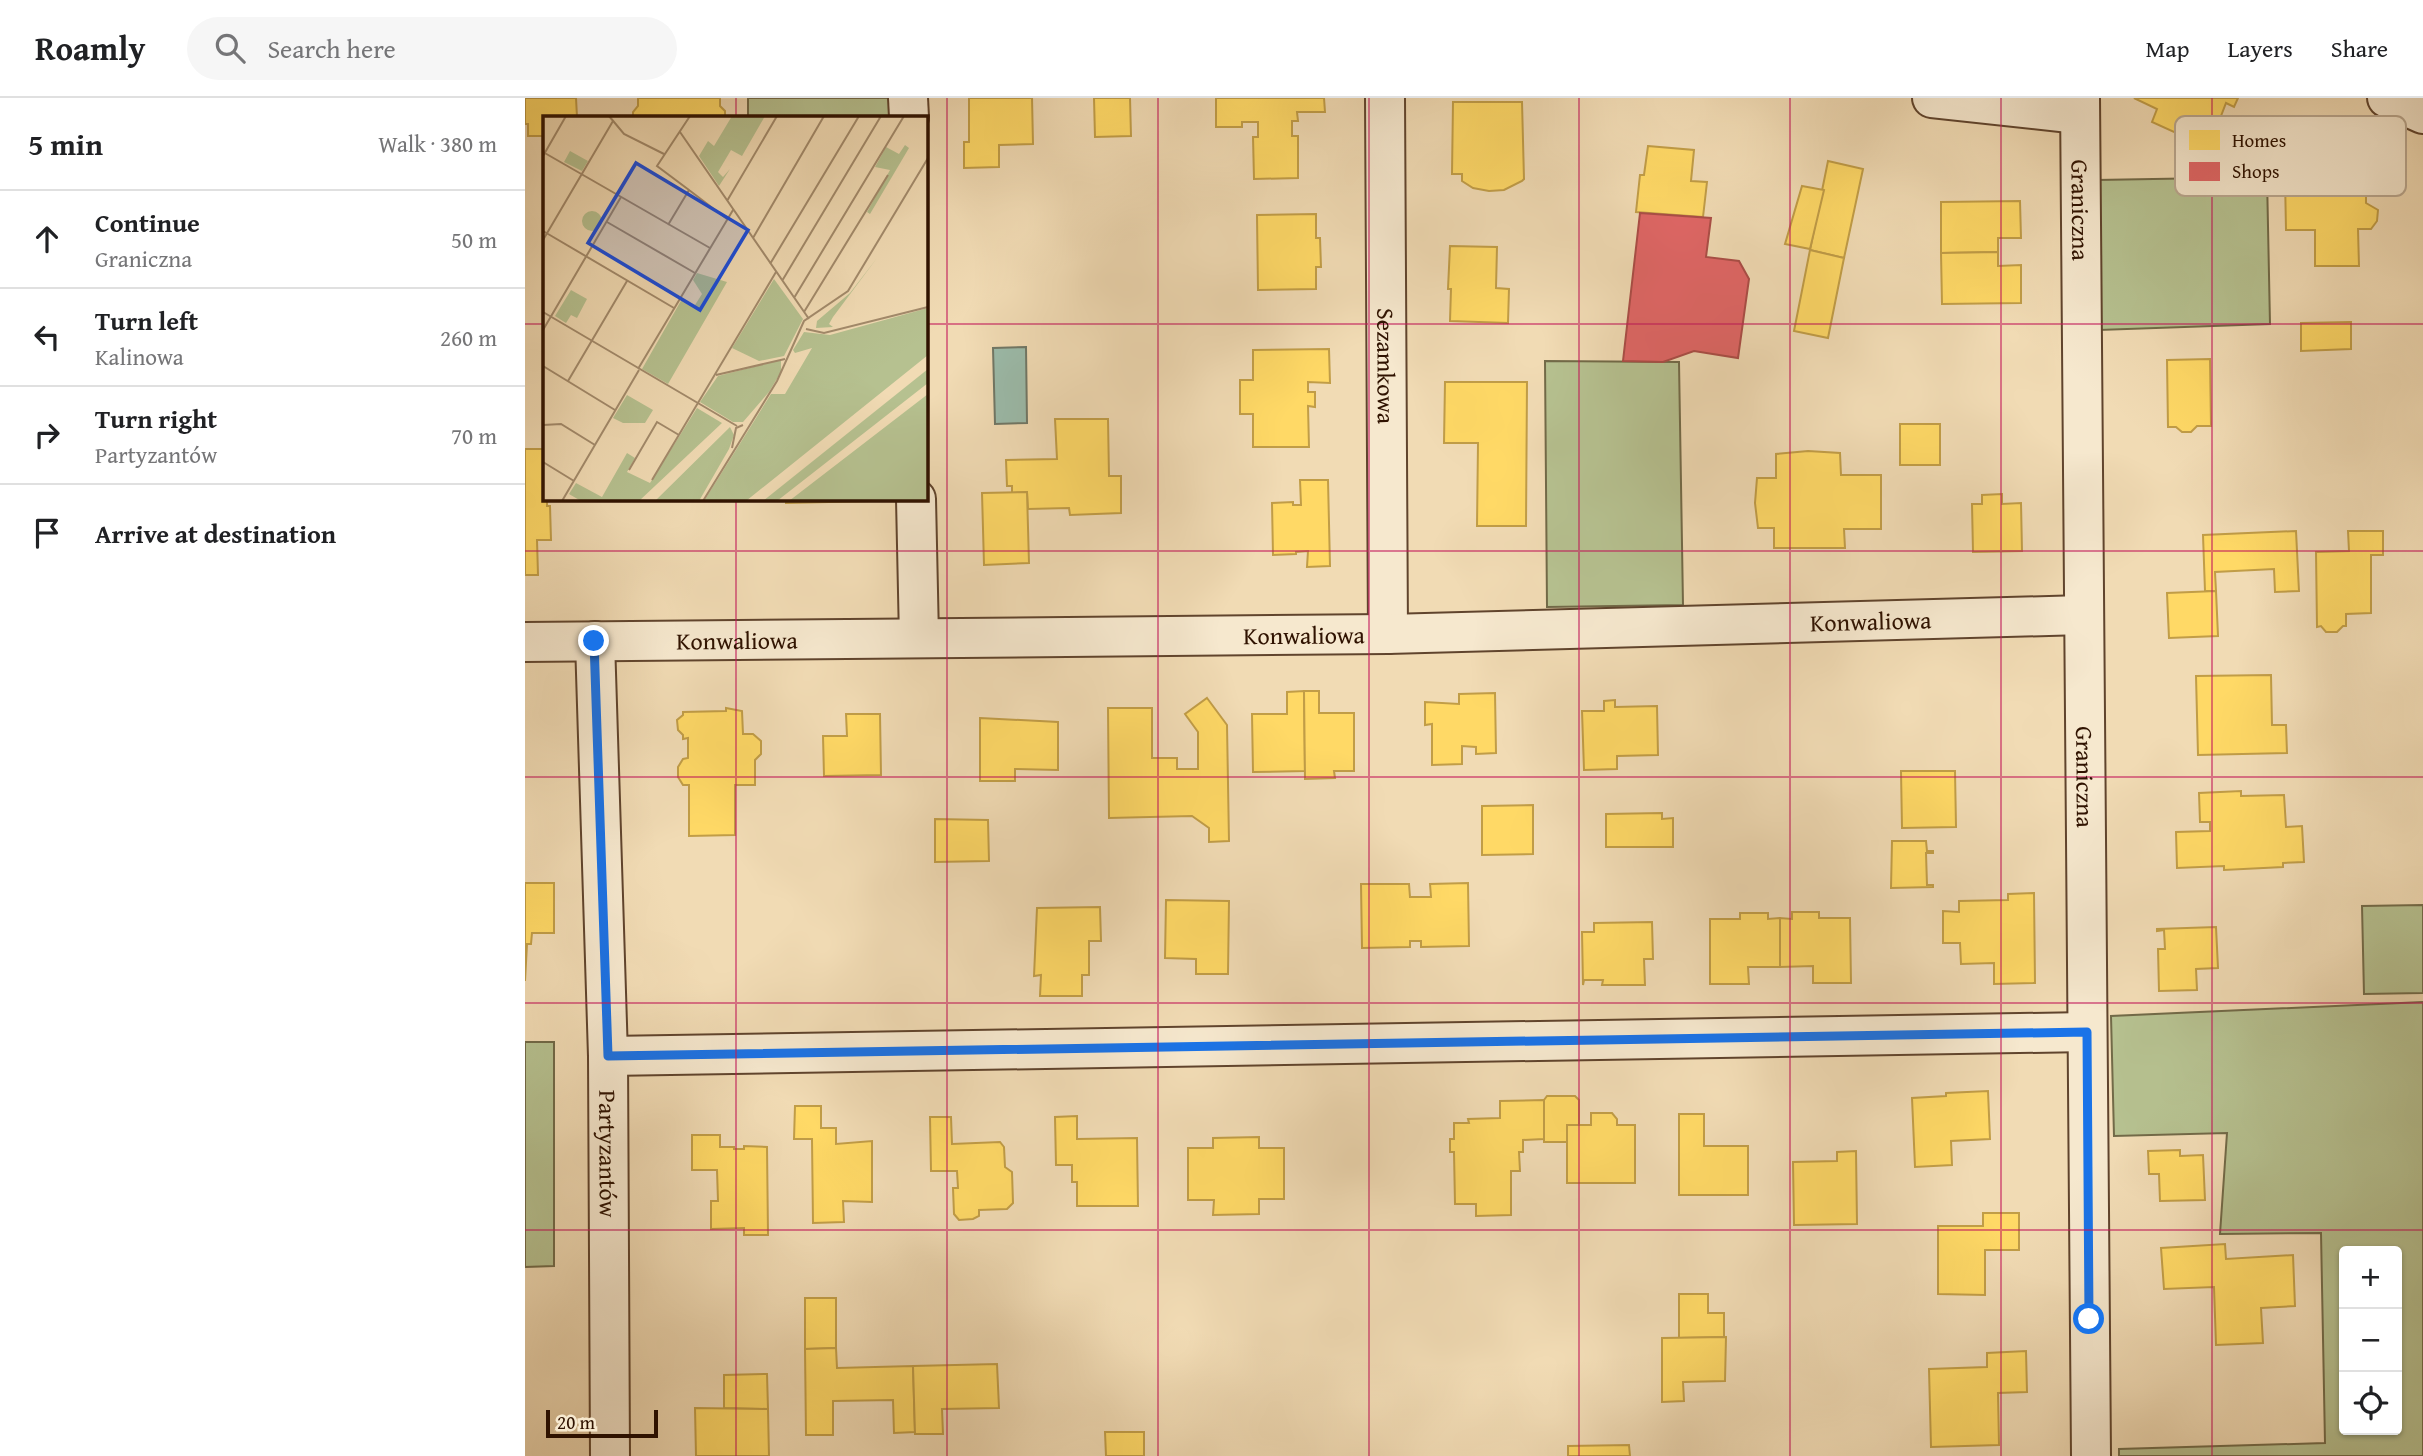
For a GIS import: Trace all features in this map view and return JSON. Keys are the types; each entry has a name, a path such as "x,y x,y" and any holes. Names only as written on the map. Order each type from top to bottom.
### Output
{"street":[{"path":"908,98 909,116"},
{"name":"Sezamkowa","path":"1385,98 1388,634"},
{"path":"1932,98 2080,106"},
{"path":"2387,98 2423,114"},
{"name":"Graniczna","path":"2080,106 2091,1456"},
{"path":"916,500 919,638"},
{"name":"Konwaliowa","path":"525,642 1388,634 2083,615"},
{"name":"Partyzantów","path":"594,641 608,1056 610,1456"},
{"path":"608,1056 2087,1032"}],"green space":[{"path":"748,98 892,98 893,116 748,116"},
{"path":"2175,179 2175,196 2267,196 2270,324 2099,330 2097,180"},
{"path":"1545,361 1679,362 1683,605 1547,607"},
{"path":"2423,905 2423,993 2364,994 2362,906"},
{"path":"2423,1002 2423,1456 2119,1456 2119,1449 2325,1443 2321,1233 2220,1234 2227,1133 2114,1136 2111,1016"},
{"path":"525,1042 554,1042 554,1266 525,1267"}],"shaded area":[{"path":"1026,347 1027,423 995,424 993,348"}],"building: Homes":[{"path":"525,98 576,98 577,116 543,116 543,136 528,136 528,124 525,124"},
{"path":"638,98 720,98 720,106 725,111 725,116 633,116 638,106"},
{"path":"969,98 1032,98 1033,144 999,145 999,167 964,168 964,142 969,142"},
{"path":"1094,98 1130,98 1131,136 1095,137"},
{"path":"1216,98 1324,98 1325,112 1297,112 1298,121 1292,121 1292,136 1298,136 1298,178 1254,179 1253,137 1258,137 1258,122 1242,122 1242,127 1216,127"},
{"path":"2134,98 2238,98 2234,107 2226,103 2221,116 2175,116 2175,132 2152,122 2157,109"},
{"path":"1453,102 1522,102 1522,181 1504,190 1489,191 1473,188 1462,181 1462,174 1452,174"},
{"path":"1648,146 1694,150 1691,181 1707,182 1703,217 1636,212 1640,175 1644,175"},
{"path":"1828,161 1863,169 1844,258 1810,250"},
{"path":"1802,186 1824,190 1810,249 1785,244"},
{"path":"2285,196 2366,196 2366,203 2378,210 2377,221 2371,229 2358,229 2359,266 2315,266 2315,230 2286,230"},
{"path":"2020,201 2021,238 1998,238 1998,252 1941,253 1941,202"},
{"path":"1316,214 1316,238 1320,238 1321,267 1316,267 1316,289 1258,290 1257,215"},
{"path":"1450,246 1497,247 1496,288 1509,289 1508,323 1450,321"},
{"path":"1810,250 1844,258 1828,338 1794,331"},
{"path":"1998,252 1998,266 2021,265 2021,303 1942,304 1941,253"},
{"path":"2351,322 2351,349 2301,351 2301,323"},
{"path":"1329,349 1330,383 1308,382 1308,392 1315,392 1315,407 1308,406 1309,447 1253,447 1253,414 1240,414 1240,380 1253,380 1253,350"},
{"path":"2210,359 2211,426 2197,426 2191,432 2168,427 2167,360"},
{"path":"1445,382 1527,382 1526,526 1477,526 1478,443 1444,443"},
{"path":"1055,419 1108,419 1109,476 1121,476 1121,513 1070,515 1069,508 1028,509 1027,492 1012,493 1012,486 1007,486 1006,460 1057,459"},
{"path":"1900,424 1940,424 1940,465 1900,465"},
{"path":"525,449 543,449 543,500 547,500 547,506 550,506 551,540 537,540 538,575 525,575"},
{"path":"1808,451 1840,453 1841,475 1881,475 1881,529 1844,529 1845,548 1774,548 1774,528 1758,528 1755,503 1757,478 1776,478 1776,454"},
{"path":"1300,480 1328,480 1330,566 1307,567 1308,551 1273,555 1272,503 1293,502 1293,505 1301,505"},
{"path":"1027,492 1029,563 984,565 982,493"},
{"path":"2002,494 2002,504 2021,503 2022,551 1973,552 1972,504 1982,504 1982,495"},
{"path":"786,500 872,500 872,501 786,503"},
{"path":"2296,531 2299,591 2275,592 2274,569 2215,572 2216,591 2205,591 2203,535"},
{"path":"2348,531 2383,531 2383,555 2371,555 2371,613 2346,614 2346,626 2337,632 2326,632 2321,626 2317,627 2316,552 2349,551"},
{"path":"2216,591 2218,636 2169,638 2167,593"},
{"path":"2271,675 2272,725 2286,725 2287,753 2198,755 2196,676"},
{"path":"1304,691 1305,771 1253,772 1252,714 1287,714 1287,692"},
{"path":"1304,691 1319,691 1319,713 1354,713 1354,771 1334,771 1335,778 1305,779"},
{"path":"1495,693 1496,753 1476,754 1476,747 1462,746 1462,764 1432,765 1432,724 1425,725 1425,702 1459,704 1459,694"},
{"path":"1207,698 1227,725 1229,841 1209,842 1209,828 1192,816 1109,818 1108,708 1152,708 1152,758 1177,758 1177,769 1198,769 1198,732 1185,714"},
{"path":"1615,700 1615,707 1657,706 1658,755 1617,756 1617,769 1584,770 1582,711 1604,711 1604,701"},
{"path":"726,708 742,711 743,734 753,734 761,741 761,754 755,760 755,785 735,785 735,835 689,836 689,785 683,785 678,777 678,767 683,759 688,758 688,738 683,739 677,720 683,712 726,711"},
{"path":"846,714 880,714 881,775 824,776 823,736 847,736"},
{"path":"980,718 1058,722 1058,770 1015,769 1015,781 980,781"},
{"path":"1901,771 1955,771 1956,827 1902,828"},
{"path":"2241,791 2241,796 2284,795 2286,827 2302,826 2304,862 2283,863 2283,867 2224,870 2224,866 2177,868 2176,832 2210,831 2210,822 2200,822 2199,793"},
{"path":"1533,805 1533,854 1482,855 1482,806"},
{"path":"1662,813 1662,819 1673,818 1673,847 1606,847 1606,814"},
{"path":"935,819 988,820 989,861 935,862"},
{"path":"1892,841 1926,841 1927,851 1933,851 1926,853 1927,885 1933,887 1891,888"},
{"path":"525,883 554,883 554,933 532,933 531,944 527,944 525,981"},
{"path":"1468,883 1469,946 1421,947 1421,941 1410,941 1410,947 1362,948 1361,884 1409,884 1410,897 1431,897 1430,884"},
{"path":"2034,893 2035,983 1994,984 1994,963 1961,964 1960,943 1943,943 1943,911 1959,912 1959,901 2008,900 2008,894"},
{"path":"1166,900 1229,901 1228,974 1196,974 1196,959 1165,958"},
{"path":"1100,907 1101,941 1089,941 1089,975 1082,975 1082,996 1040,996 1041,975 1034,976 1037,908"},
{"path":"1792,912 1819,912 1819,918 1850,918 1851,983 1813,983 1813,966 1780,967 1780,918 1792,919"},
{"path":"1740,913 1768,913 1768,919 1780,918 1780,967 1748,967 1749,984 1710,984 1710,919 1740,919"},
{"path":"1652,922 1653,959 1644,959 1645,985 1602,985 1603,980 1584,980 1583,985 1582,932 1594,932 1594,923"},
{"path":"2216,927 2218,968 2196,969 2197,990 2159,991 2158,949 2165,949 2164,930 2157,929"},
{"path":"1988,1091 1990,1139 1951,1141 1952,1165 1915,1167 1912,1098"},
{"path":"1547,1096 1575,1096 1579,1100 1579,1125 1567,1125 1567,1142 1544,1142 1544,1100"},
{"path":"1544,1100 1544,1139 1523,1140 1523,1152 1519,1152 1520,1171 1511,1171 1511,1215 1476,1216 1476,1204 1455,1204 1454,1152 1450,1152 1450,1139 1454,1139 1454,1123 1469,1123 1468,1119 1500,1118 1500,1101"},
{"path":"795,1106 821,1106 821,1128 836,1128 836,1144 872,1141 872,1202 843,1201 844,1222 813,1223 812,1139 794,1139"},
{"path":"1591,1113 1612,1113 1617,1119 1617,1125 1635,1125 1635,1183 1567,1183 1567,1125 1591,1125"},
{"path":"1679,1114 1704,1114 1704,1146 1748,1146 1748,1195 1679,1195"},
{"path":"1077,1116 1077,1139 1137,1138 1138,1206 1077,1206 1077,1182 1072,1182 1072,1165 1056,1165 1055,1117"},
{"path":"930,1117 951,1117 952,1144 1000,1142 1004,1147 1005,1167 1012,1172 1013,1203 1007,1209 979,1210 979,1216 973,1219 959,1220 954,1214 953,1188 958,1188 957,1171 931,1171"},
{"path":"692,1135 720,1135 720,1147 767,1147 768,1235 744,1235 744,1228 711,1229 711,1201 718,1201 717,1170 692,1170"},
{"path":"1259,1137 1259,1148 1284,1148 1284,1199 1259,1199 1259,1214 1213,1215 1214,1200 1188,1200 1188,1148 1213,1148 1213,1138"},
{"path":"2180,1150 2180,1156 2203,1155 2205,1200 2160,1201 2159,1174 2149,1174 2148,1151"},
{"path":"1856,1151 1857,1224 1794,1225 1793,1162 1837,1161 1837,1152"},
{"path":"1983,1213 2019,1213 2019,1250 1985,1250 1985,1295 1938,1294 1938,1226 1983,1226"},
{"path":"2225,1244 2226,1259 2293,1255 2295,1306 2261,1308 2263,1343 2216,1345 2214,1287 2164,1289 2161,1248"},
{"path":"1679,1294 1708,1294 1708,1313 1724,1313 1724,1337 1679,1338"},
{"path":"805,1298 836,1298 836,1348 805,1349"},
{"path":"1726,1337 1725,1381 1683,1382 1684,1401 1662,1402 1662,1338"},
{"path":"836,1348 837,1368 913,1366 915,1432 894,1433 893,1400 833,1401 833,1435 806,1435 805,1349"},
{"path":"2026,1351 2027,1392 1998,1393 1999,1445 1931,1447 1929,1369 1987,1367 1987,1353"},
{"path":"997,1364 999,1408 942,1409 943,1434 915,1434 913,1366"},
{"path":"767,1374 768,1409 724,1408 724,1375"},
{"path":"695,1408 768,1409 769,1456 696,1456"},
{"path":"1105,1432 1144,1432 1144,1456 1106,1456"},
{"path":"1629,1445 1630,1456 1568,1456 1568,1446"}],"building: Shops":[{"path":"1640,213 1711,218 1706,257 1739,261 1749,279 1738,358 1694,351 1663,362 1623,361"}],"route":[{"path":"594,641 608,1056 2087,1032 2089,1319"}]}
